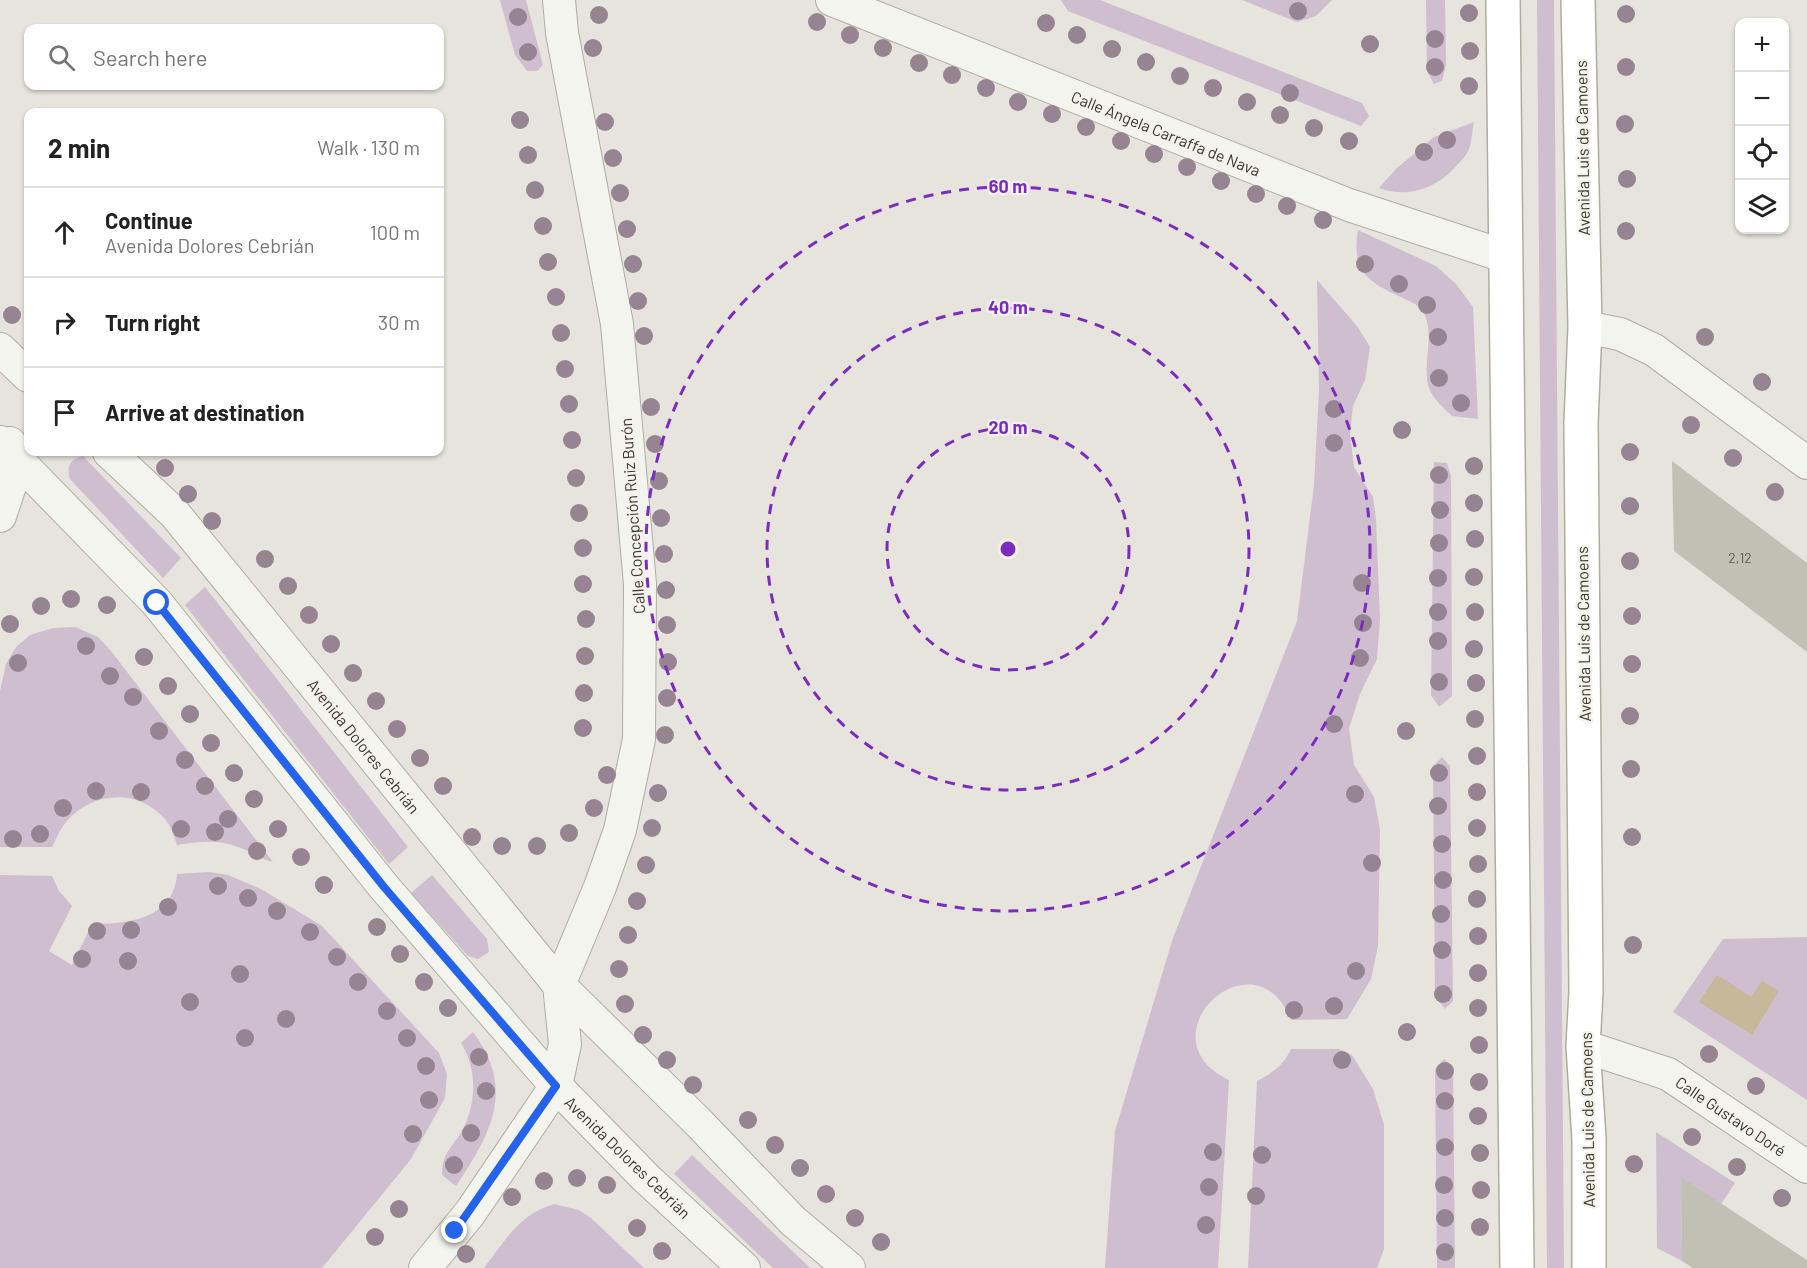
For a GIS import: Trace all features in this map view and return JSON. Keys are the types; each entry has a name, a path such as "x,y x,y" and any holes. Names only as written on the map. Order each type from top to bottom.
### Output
{"main road":[{"path":"1503,0 1516,1268"},
{"name":"Avenida Luis de Camoens","path":"1578,0 1585,327 1581,423 1586,992 1583,1047 1588,1139 1589,1268"}],"street":[{"name":"Calle Concepción Ruiz Burón","path":"425,1268 470,1213 556,1086 565,1044 559,985 600,887 620,830 637,759 640,584 617,324 562,33 559,0"},
{"name":"Calle Ángela Carraffa de Nava","path":"832,0 1359,209 1504,256"},
{"path":"1585,327 1620,334 1654,350 1807,463"},
{"path":"0,349 24,372"},
{"name":"Avenida Dolores Cebrián","path":"0,424 9,450 157,603 384,887 556,1086 646,1178 744,1268"},
{"path":"0,516 9,450"},
{"name":"Avenida Dolores Cebrián","path":"113,456 174,513 559,985 699,1123 793,1221 849,1268"},
{"name":"Calle Gustavo Doré","path":"1583,1047 1668,1074 1807,1167"}],"shaded area":[{"path":"500,0 526,0 543,65 537,71 527,71 515,55"},
{"path":"1061,0 1100,0 1362,103 1369,116 1361,126 1068,11"},
{"path":"1242,0 1332,0 1316,16 1297,22"},
{"path":"1426,0 1445,0 1446,65 1442,81 1434,84 1427,71"},
{"path":"1537,0 1554,0 1564,1268 1547,1268"},
{"path":"1474,122 1467,153 1441,179 1432,185 1411,192 1379,188 1396,169 1434,137"},
{"path":"1358,230 1436,266 1456,284 1473,307 1478,419 1452,416 1433,396 1427,379 1429,338 1422,310 1380,287 1365,274 1357,256"},
{"path":"1317,280 1357,326 1370,347 1365,380 1353,406 1350,434 1354,467 1373,497 1380,619 1377,659 1360,694 1349,728 1354,765 1374,797 1380,830 1378,946 1371,979 1347,1019 1291,1020 1274,995 1253,985 1232,988 1213,1000 1200,1018 1196,1040 1204,1061 1229,1080 1218,1268 1105,1268 1115,1131 1173,938 1297,621 1314,485 1319,390"},
{"path":"83,456 181,558 163,578 70,479 70,464"},
{"path":"1434,462 1447,463 1451,476 1452,696 1439,707 1431,695"},
{"path":"205,587 408,847 389,864 185,605"},
{"path":"75,627 98,637 111,651 273,862 230,844 200,842 177,845 167,822 154,809 129,798 115,797 89,804 77,812 64,825 52,847 0,847 0,691 6,664 16,647 30,635 53,628"},
{"path":"1442,757 1450,766 1453,1001 1445,1009 1435,996 1433,766"},
{"path":"209,872 228,875 261,889 322,926 439,1053 447,1074 445,1098 411,1159 322,1268 0,1268 0,875 52,876 59,891 72,906 49,951 72,965 92,924 120,923 147,916 168,901 174,889 177,874"},
{"path":"432,875 487,939 489,952 478,959 468,956 411,893"},
{"path":"1807,937 1807,1100 1673,1012 1723,939"},
{"path":"1717,975 1751,997 1762,981 1779,991 1752,1035 1699,1002"},
{"path":"473,1032 486,1053 493,1073 496,1092 494,1111 479,1148 456,1186 442,1175 442,1167 446,1155 463,1129 471,1107 472,1074 461,1043"},
{"path":"1291,1049 1339,1049 1352,1055 1373,1089 1384,1125 1384,1249 1377,1268 1248,1268 1257,1081 1277,1068"},
{"path":"1444,1059 1453,1067 1455,1268 1437,1268 1435,1069"},
{"path":"1656,1132 1735,1183 1721,1204 1681,1178 1682,1261 1657,1248"},
{"path":"692,1155 810,1268 773,1268 674,1174"},
{"path":"554,1204 579,1210 591,1218 644,1268 484,1268 506,1238 522,1222"}],"building":[{"path":"1672,461 1807,563 1807,652 1674,551"},
{"path":"1681,1177 1807,1260 1807,1268 1693,1268 1682,1261"}],"route":[{"path":"157,603 384,887 556,1086 470,1213 455,1231"}]}
